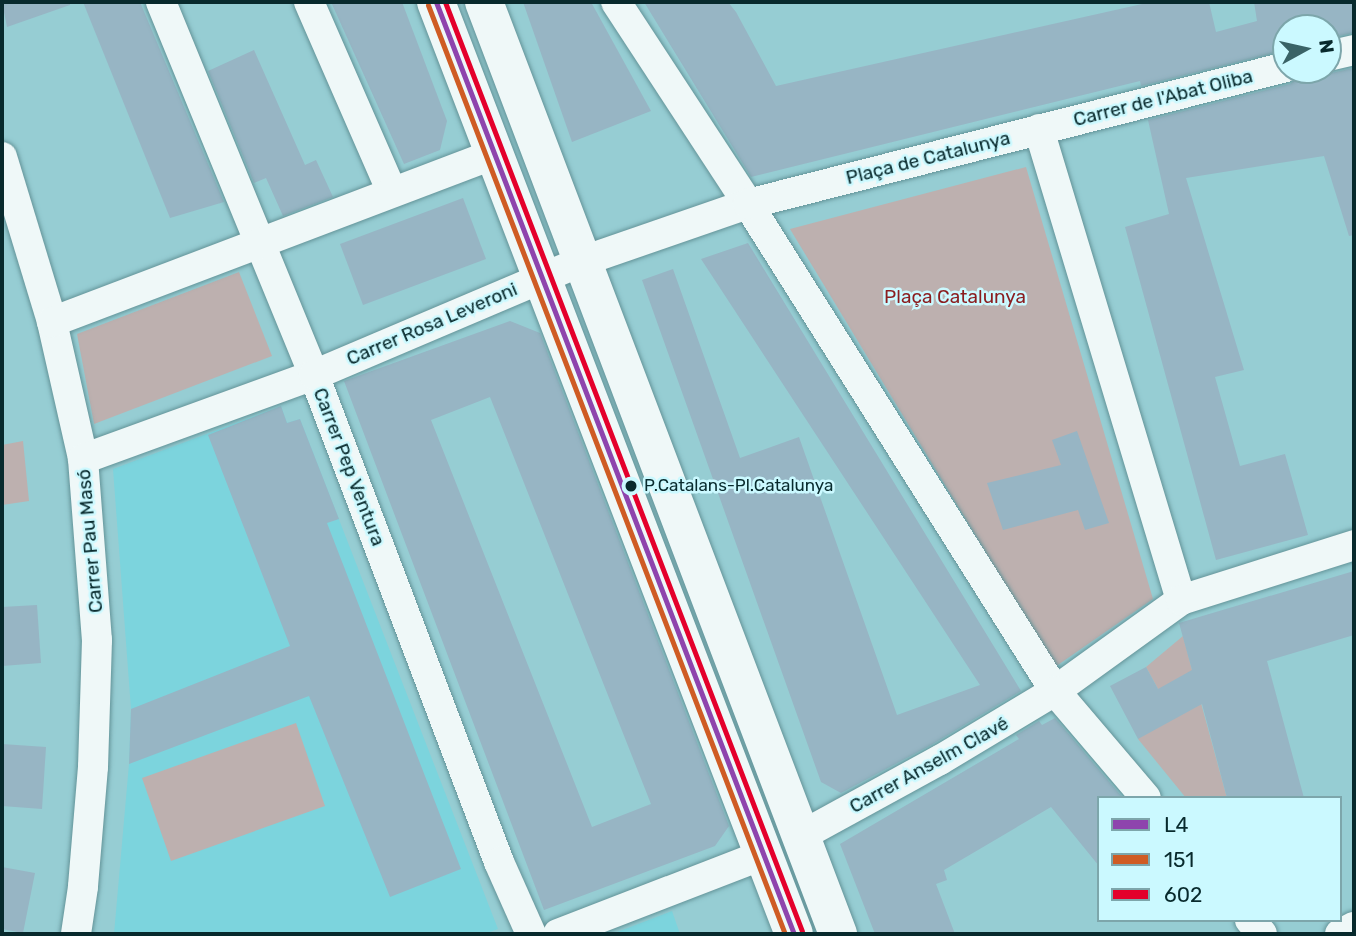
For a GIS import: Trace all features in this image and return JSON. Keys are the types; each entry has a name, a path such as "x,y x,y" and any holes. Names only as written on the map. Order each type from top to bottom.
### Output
{"main road":[{"path":"436,2 794,934"},
{"path":"484,2 838,934"}],"street":[{"name":"Carrer Pep Ventura","path":"161,2 314,375 499,862 531,934"},
{"path":"309,2 392,192"},
{"path":"616,2 748,204 1055,691 1144,796"},
{"name":"Carrer de l'Abat Oliba","path":"1039,129 1272,71"},
{"path":"1039,129 1181,600"},
{"name":"Plaça de Catalunya","path":"748,204 1039,129"},
{"path":"52,322 495,153"},
{"name":"Carrer Pau Masó","path":"2,157 52,322 83,459 97,640 93,767 83,887 76,934"},
{"path":"583,261 748,204"},
{"name":"Carrer Rosa Leveroni","path":"83,459 314,375 583,261"},
{"path":"1055,691 1181,600 1354,545"},
{"name":"Carrer Anselm Clavé","path":"801,836 940,760 1055,691"},
{"path":"558,934 763,855"},
{"path":"1340,934 1354,927"}],"shaded area":[{"path":"281,406 287,423 300,419 498,929 484,934 114,934 129,764 131,709 113,469"},
{"path":"672,911 680,934 612,934 646,921"}],"green space":[{"name":"Plaça Catalunya","path":"1026,167 1153,599 1055,667 790,229"},
{"path":"239,272 272,356 94,424 77,334"},
{"path":"23,441 29,501 2,505 2,445"},
{"path":"1183,636 1226,796 1184,796 1138,739 1158,689 1146,667"},
{"path":"296,723 325,806 171,861 142,778"}],"building":[{"path":"2,2 70,2 70,5 7,27"},
{"path":"83,2 140,2 224,202 170,218"},
{"path":"331,2 402,2 447,121 440,150 404,164"},
{"path":"523,2 591,2 651,111 572,142"},
{"path":"644,2 728,2 776,86 1151,2 1209,2 1216,32 1257,21 1254,2 1354,2 1354,33 1342,35 1342,14 1272,14 1272,53 1141,86 1140,81 751,177"},
{"path":"254,50 305,165 316,160 333,197 283,216 266,178 254,183 208,71"},
{"path":"1354,68 1354,235 1349,236 1324,156 1186,178 1244,370 1215,377 1240,466 1285,454 1308,535 1216,560 1125,227 1169,214 1148,120 1290,84 1342,84 1342,71"},
{"path":"463,198 486,259 363,305 340,244"},
{"path":"748,243 1021,691 931,745 841,793 821,782 642,280 673,269 740,458 799,437 897,715 980,685 701,259"},
{"path":"510,321 540,333 729,826 715,846 544,910 344,381","holes":["490,397 651,804 592,827 431,420"]},
{"path":"281,406 287,423 300,419 339,519 327,523 461,869 390,897 309,696 129,764 131,709 290,646 208,435"},
{"path":"1077,431 1109,523 1085,530 1078,510 1003,530 987,483 1061,465 1052,440"},
{"path":"1354,571 1354,635 1267,661 1303,796 1226,796 1202,704 1138,739 1110,686 1146,667 1158,689 1192,670 1179,623"},
{"path":"37,605 41,663 2,666 2,607"},
{"path":"1055,718 1121,796 1097,796 1097,864 1051,807 944,870 947,880 936,884 955,934 875,934 840,844 1019,739 1016,735 1039,721 1042,725"},
{"path":"2,744 46,747 42,809 2,806"},
{"path":"2,867 35,873 23,933 2,929"}],"transit line":[{"name":"L4","path":"436,2 794,934"},
{"name":"602","path":"445,2 802,931"},
{"name":"151","path":"428,5 785,934"}],"place":[{"name":"P.Catalans-Pl.Catalunya","path":"631,486"}]}
